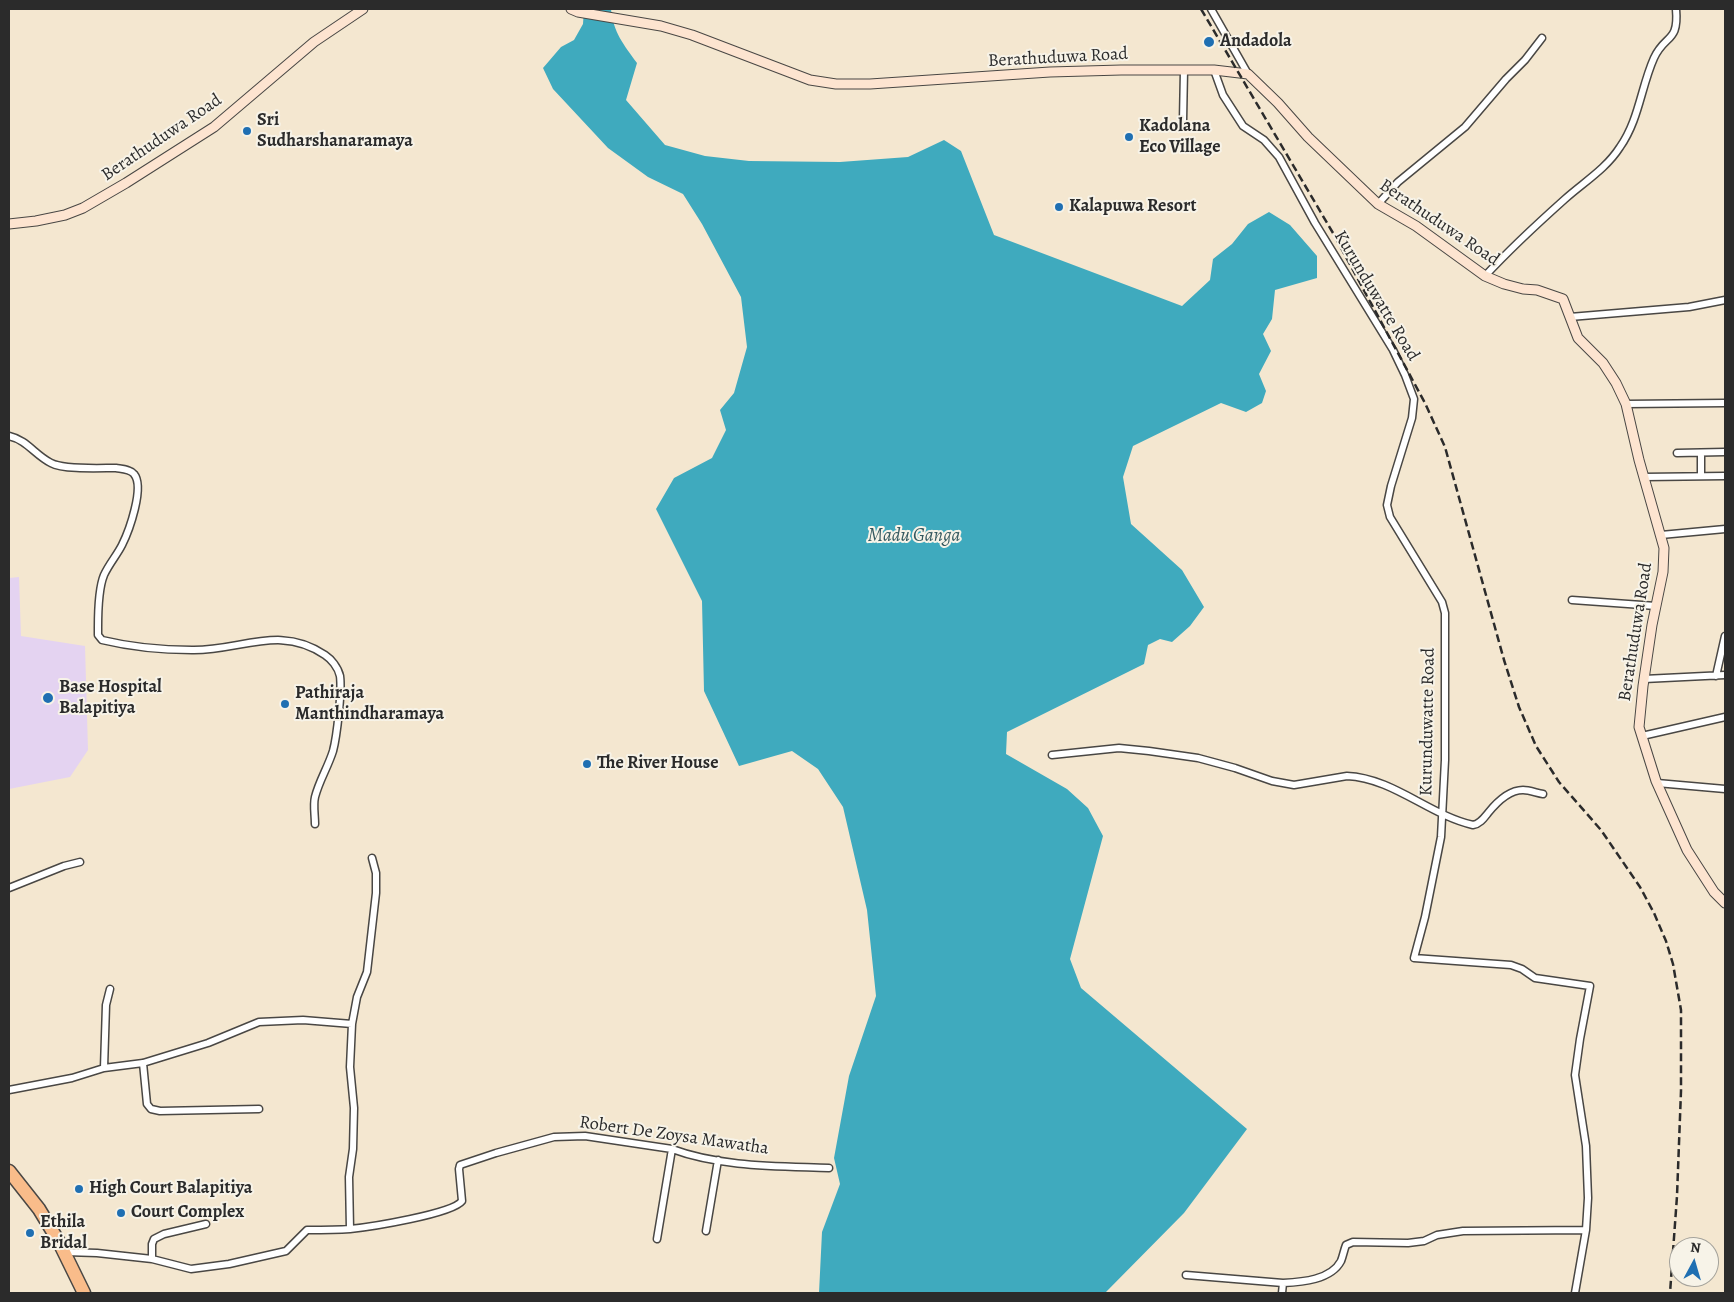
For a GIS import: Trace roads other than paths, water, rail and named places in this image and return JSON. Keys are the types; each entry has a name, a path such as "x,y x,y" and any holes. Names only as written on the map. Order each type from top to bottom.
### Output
{"highway":[{"path":"9,1171 38,1209 64,1252 84,1293"}],"street":[{"name":"Berathuduwa Road","path":"9,224 65,215 83,208 126,183 214,127 314,42 364,9"},
{"path":"1211,9 1248,74"},
{"path":"1485,276 1532,228 1602,169 1622,146 1638,109 1654,58 1675,33 1677,22 1676,9"},
{"name":"Berathuduwa Road","path":"574,10 661,26 692,35 810,80 836,84 870,84 1050,72 1214,70 1248,74 1278,103 1308,137 1378,204 1416,226 1485,276 1504,284 1523,289 1537,290 1563,300 1578,338 1603,363 1616,383 1626,404 1664,548 1664,558 1644,679 1639,727 1657,782 1688,850 1714,892 1725,903"},
{"path":"1378,204 1404,176 1466,127 1542,38"},
{"path":"1183,121 1184,70"},
{"name":"Kurunduwatte Road","path":"1214,70 1222,95 1243,126 1264,140 1278,157 1393,350 1414,399 1412,418 1387,504 1390,517 1442,602 1445,613 1445,760 1441,837 1425,917 1414,958 1511,965 1522,968 1535,978 1590,986 1575,1074 1586,1146 1588,1198 1586,1230 1575,1293"},
{"path":"1570,317 1689,307 1725,300"},
{"path":"1626,404 1725,403"},
{"path":"9,436 20,439 46,460 59,466 116,468 126,470 136,476 138,487 133,518 122,546 104,576 98,628 98,635 102,640 144,647 193,650 221,648 274,639 288,640 319,651 331,659 340,674 339,701 333,751 314,798 315,824"},
{"path":"1677,453 1725,452"},
{"path":"1701,453 1701,476"},
{"path":"1644,477 1725,476"},
{"path":"1661,535 1725,529"},
{"path":"1572,600 1656,606"},
{"path":"1716,676 1725,636"},
{"path":"1644,679 1725,675"},
{"path":"1642,736 1725,717"},
{"path":"1052,755 1119,748 1129,749 1198,758 1272,781 1294,785 1356,776 1374,781 1442,814 1465,823 1477,824 1496,803 1508,795 1522,789 1543,794"},
{"path":"1657,782 1725,789"},
{"path":"350,1229 349,1177 353,1149 354,1108 350,1067 352,1024 357,997 367,972 376,893 376,873 372,858"},
{"path":"9,888 64,866 80,862"},
{"path":"104,1068 106,1004 110,989"},
{"path":"9,1090 72,1078 104,1068 143,1063 208,1043 259,1022 302,1020 352,1024"},
{"path":"143,1063 147,1104 151,1109 160,1111 259,1109"},
{"name":"Robert De Zoysa Mawatha","path":"64,1252 97,1253 152,1259 191,1269 229,1264 286,1251 307,1230 350,1229 396,1221 459,1206 462,1201 460,1165 554,1137 585,1136 672,1149 684,1154 747,1164 829,1168"},
{"path":"657,1239 672,1149"},
{"path":"706,1231 718,1160"},
{"path":"152,1259 154,1239 164,1234 206,1224"},
{"path":"1186,1275 1283,1283 1298,1282 1318,1278 1332,1271 1340,1262 1346,1245 1353,1242 1408,1243 1424,1241 1437,1235 1463,1231 1586,1230"},
{"path":"1282,1293 1283,1283"}],"water":[{"name":"Madu Ganga","path":"584,9 611,9 614,25 637,63 626,100 665,145 705,156 749,161 840,162 908,157 944,140 961,151 994,235 1182,306 1210,280 1213,259 1232,244 1248,224 1269,212 1290,225 1317,256 1317,278 1275,290 1272,319 1263,334 1271,351 1259,374 1266,391 1262,403 1246,412 1221,403 1133,446 1123,477 1131,524 1182,570 1204,607 1190,626 1172,642 1160,639 1148,645 1144,664 1007,732 1006,754 1067,789 1088,808 1103,836 1070,959 1081,988 1247,1129 1184,1213 1105,1293 819,1293 822,1232 840,1184 834,1158 849,1076 876,996 867,910 843,807 818,769 792,751 739,766 704,691 702,601 656,509 674,478 712,458 726,430 720,410 734,393 747,347 741,297 702,224 683,194 648,177 608,148 553,89 543,68 561,47 574,40 583,24"}],"railway":[{"path":"1201,9 1333,233 1425,403 1445,447 1504,660 1519,707 1536,746 1559,782 1601,830 1640,887 1666,941 1673,964 1681,1010 1681,1091 1677,1196 1670,1293"}],"place":[{"name":"Andadola","path":"1209,42"},
{"name":"Sri Sudharshanaramaya","path":"247,131"},
{"name":"Kadolana Eco Village","path":"1129,137"},
{"name":"Kalapuwa Resort","path":"1059,207"},
{"name":"Base Hospital Balapitiya","path":"48,698"},
{"name":"Pathiraja Manthindharamaya","path":"285,704"},
{"name":"The River House","path":"587,764"},
{"name":"High Court Balapitiya","path":"79,1189"},
{"name":"Court Complex","path":"121,1213"},
{"name":"Ethila Bridal","path":"30,1233"}]}
